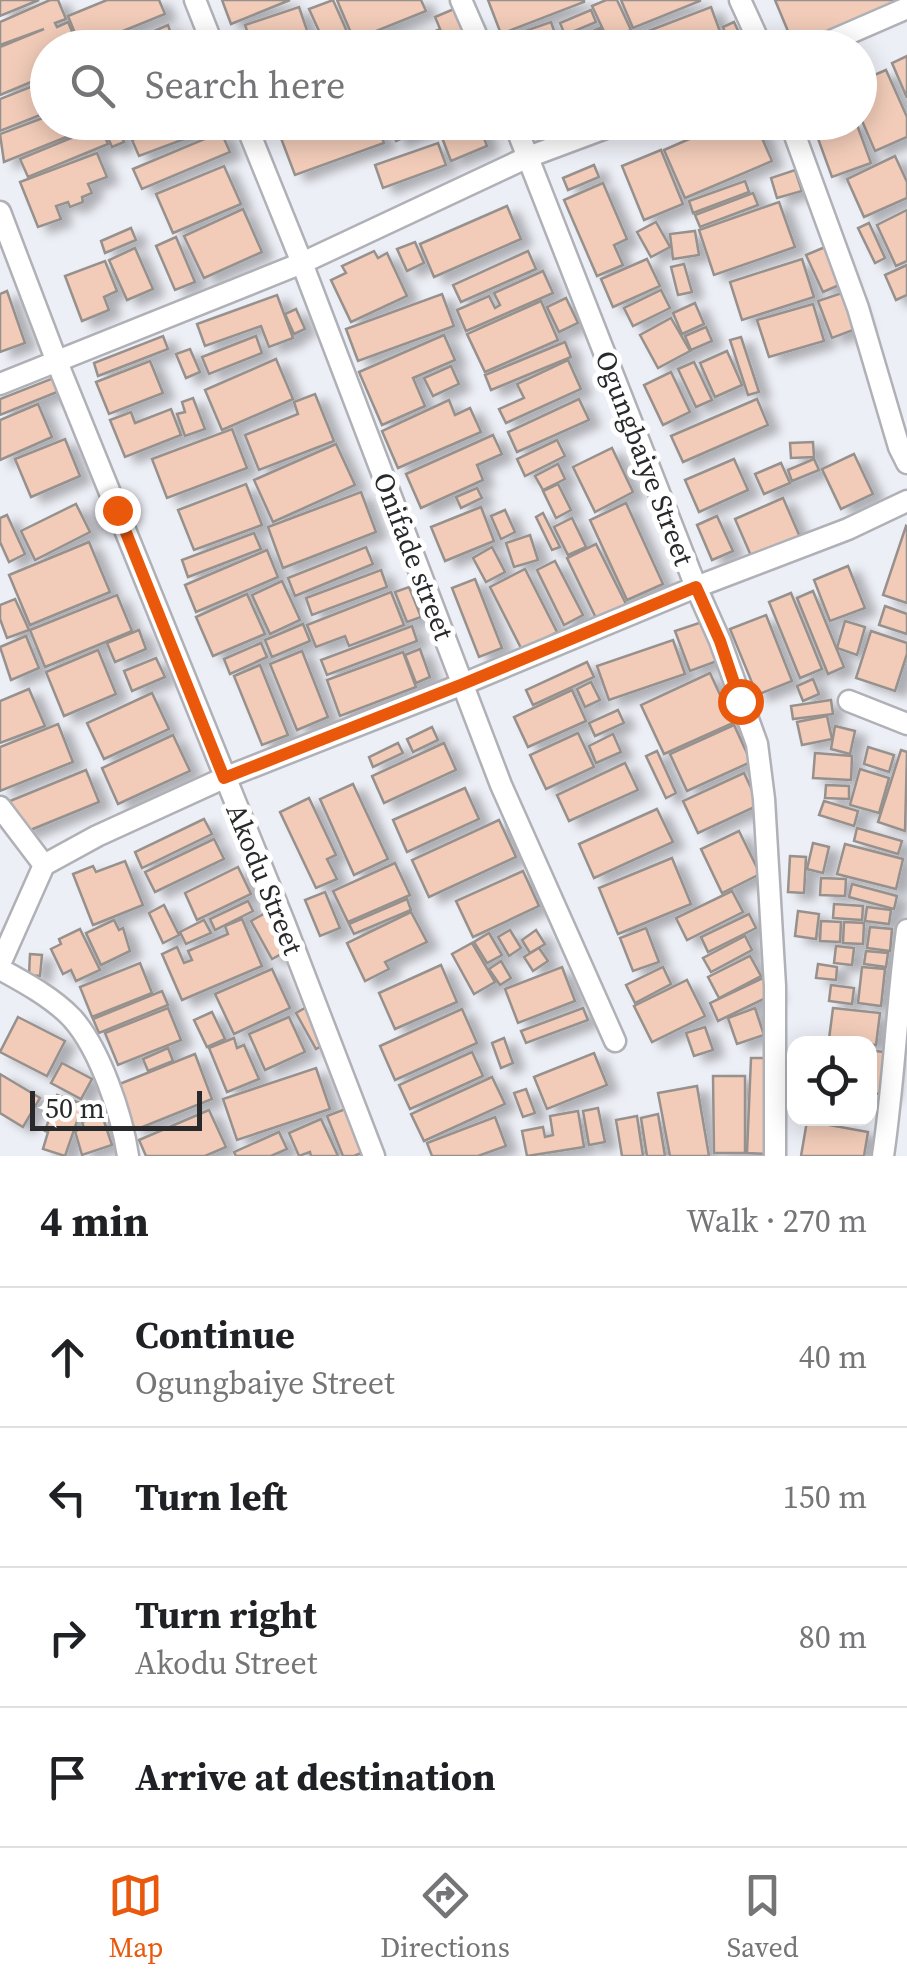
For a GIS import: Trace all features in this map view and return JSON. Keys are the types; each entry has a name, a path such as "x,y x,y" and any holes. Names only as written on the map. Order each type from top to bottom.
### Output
{"street":[{"path":"194,0 206,30"},
{"path":"461,0 474,30"},
{"path":"740,0 754,30"},
{"path":"856,30 907,8"},
{"name":"Onifade street","path":"252,140 501,786 615,1041"},
{"name":"Ogungbaiye Street","path":"521,140 720,641 757,744 775,986 775,1156"},
{"path":"0,384 302,263 575,140"},
{"path":"797,140 858,308 907,463"},
{"name":"Akodu Street","path":"0,212 374,1156"},
{"path":"128,1156 124,1125 90,1045 71,1018 0,967 44,865 97,836 224,778 830,536 907,501"},
{"path":"849,701 907,724"},
{"path":"0,808 44,865"},
{"path":"883,1156 907,930"}],"building":[{"path":"0,0 39,0 0,16"},
{"path":"58,0 66,19 55,23 57,27 68,22 71,30 30,30 30,34 0,45 0,22"},
{"path":"107,0 159,0 165,14 125,30 74,30 68,16"},
{"path":"222,0 290,0 231,24"},
{"path":"333,0 346,30 319,30 309,9"},
{"path":"337,0 421,0 426,11 379,30 350,30"},
{"path":"488,0 584,0 511,30 499,30"},
{"path":"617,0 631,30 603,30 592,6"},
{"path":"621,0 700,0 700,1 633,28"},
{"path":"775,0 907,0 839,30 788,30"},
{"path":"299,7 307,30 247,30 245,25"},
{"path":"711,7 719,30 651,30"},
{"path":"454,9 460,24 468,21 472,30 440,30 435,17"},
{"path":"591,10 596,22 577,30 563,30 560,23"},
{"path":"551,22 554,30 528,30"},
{"path":"734,22 738,30 724,30 723,27"},
{"path":"30,35 30,82 0,95 0,47"},
{"path":"907,56 907,98 892,63"},
{"path":"886,70 907,117 907,137 875,151 870,140 877,140 877,74"},
{"path":"30,87 30,119 0,131 0,99"},
{"path":"30,123 30,140 59,140 4,162 0,134"},
{"path":"66,140 106,140 108,144 28,177 20,159"},
{"path":"109,140 123,140 124,142 112,147"},
{"path":"132,140 182,140 139,156"},
{"path":"202,140 225,140 230,152 142,189 133,169"},
{"path":"282,140 384,143 295,175"},
{"path":"443,140 485,140 487,146 451,161"},
{"path":"687,140 763,140 772,161 685,198 664,150"},
{"path":"819,140 863,140 871,163 832,177"},
{"path":"438,143 446,165 383,188 375,165"},
{"path":"661,150 683,204 644,220 622,166"},
{"path":"97,153 107,177 88,184 92,193 82,197 83,202 70,207 68,202 56,206 61,219 38,227 20,182"},
{"path":"895,156 907,182 907,198 864,217 847,179"},
{"path":"594,165 599,177 568,190 563,178"},
{"path":"224,166 241,204 173,233 156,194"},
{"path":"795,170 802,191 777,198 771,178"},
{"path":"745,181 749,192 693,213 689,201"},
{"path":"603,183 627,239 614,245 623,265 597,276 564,200"},
{"path":"753,193 758,205 700,227 695,215"},
{"path":"779,202 795,247 714,275 699,230"},
{"path":"507,206 521,239 434,277 420,244"},
{"path":"243,209 262,252 204,278 184,236"},
{"path":"907,210 907,261 896,266 877,225"},
{"path":"656,222 670,247 651,257 637,232"},
{"path":"869,223 885,258 875,263 858,228"},
{"path":"131,228 136,240 105,253 101,241"},
{"path":"695,231 699,255 673,259 670,234"},
{"path":"176,237 195,282 175,290 156,246"},
{"path":"415,242 424,263 407,271 397,249"},
{"path":"830,245 846,282 823,292 806,255"},
{"path":"135,248 153,289 127,300 109,260"},
{"path":"374,251 378,258 387,253 407,296 351,322 331,280 346,273 342,266"},
{"path":"528,251 536,269 461,302 453,285"},
{"path":"647,259 660,286 613,307 601,279"},
{"path":"802,259 814,297 742,320 730,282"},
{"path":"105,261 117,291 104,297 109,310 82,321 65,276"},
{"path":"684,264 692,292 678,295 671,267"},
{"path":"907,265 907,295 896,300 885,275"},
{"path":"543,271 553,293 466,331 457,310 489,296 495,308 500,305 494,293"},
{"path":"661,290 670,308 633,326 624,308"},
{"path":"7,291 25,343 0,352 0,294"},
{"path":"848,291 861,327 832,338 818,301"},
{"path":"442,294 454,326 358,361 346,329"},
{"path":"277,295 293,338 269,347 261,326 205,346 197,324"},
{"path":"566,298 578,323 559,332 547,307"},
{"path":"541,301 558,340 485,372 467,334"},
{"path":"695,303 704,324 682,334 673,313"},
{"path":"813,304 824,341 769,357 757,320"},
{"path":"296,309 305,329 294,334 285,314"},
{"path":"671,318 690,351 658,368 640,335"},
{"path":"706,327 712,341 691,350 685,336"},
{"path":"444,335 455,360 413,378 425,406 382,425 359,372"},
{"path":"163,336 168,349 98,376 94,363"},
{"path":"256,336 262,353 209,374 202,357"},
{"path":"741,337 759,392 748,395 730,340"},
{"path":"565,342 571,357 491,390 485,375"},
{"path":"190,349 200,372 186,378 176,354"},
{"path":"727,351 742,385 715,397 700,363"},
{"path":"276,359 293,399 222,430 205,390"},
{"path":"568,360 581,389 506,423 499,409 524,398 517,384"},
{"path":"150,361 163,393 109,414 96,382"},
{"path":"694,362 712,400 696,407 678,369"},
{"path":"451,366 459,384 433,396 424,378"},
{"path":"671,372 690,412 663,425 644,385"},
{"path":"56,377 62,390 0,415 0,399"},
{"path":"315,394 334,441 259,470 245,435 298,414 294,402"},
{"path":"193,398 205,429 185,436 177,414 185,412 182,402"},
{"path":"579,399 589,420 517,452 508,432"},
{"path":"757,399 768,425 683,462 671,436"},
{"path":"449,400 455,415 470,408 481,432 398,468 382,431"},
{"path":"38,404 52,437 0,460 0,420"},
{"path":"171,409 181,435 125,457 110,420 131,412 135,423"},
{"path":"232,429 247,468 167,498 152,459"},
{"path":"493,435 502,454 477,465 483,480 421,508 406,474"},
{"path":"65,439 80,476 31,497 15,459"},
{"path":"557,440 565,456 525,476 517,459"},
{"path":"813,442 814,457 791,458 790,443"},
{"path":"336,444 355,485 273,522 254,480"},
{"path":"612,448 633,492 595,512 573,467"},
{"path":"854,454 873,494 841,509 822,469"},
{"path":"734,459 748,490 699,512 685,480"},
{"path":"814,459 819,470 792,481 788,470"},
{"path":"781,463 790,483 764,494 755,474"},
{"path":"558,464 565,479 543,490 535,476"},
{"path":"246,484 262,525 194,550 178,510"},
{"path":"558,484 571,510 556,518 543,491"},
{"path":"477,488 482,498 461,508 456,497"},
{"path":"361,492 376,532 283,568 268,527"},
{"path":"783,498 800,537 752,558 735,519"},
{"path":"626,503 663,584 627,600 590,520"},
{"path":"76,504 90,532 35,560 21,531"},
{"path":"481,507 494,541 445,561 431,527"},
{"path":"505,510 515,532 501,539 491,516"},
{"path":"543,513 560,547 552,550 536,517"},
{"path":"7,515 25,554 9,562 0,542 0,518"},
{"path":"717,516 733,551 712,560 697,525"},
{"path":"572,518 586,547 568,555 554,527"},
{"path":"907,527 907,603 883,595"},
{"path":"254,533 261,549 188,577 182,560"},
{"path":"530,535 538,560 514,567 506,543"},
{"path":"89,542 110,592 30,625 9,575"},
{"path":"596,544 627,606 597,620 567,558"},
{"path":"366,547 373,564 295,596 288,578"},
{"path":"492,547 505,572 486,582 473,558"},
{"path":"267,550 278,577 196,612 185,585"},
{"path":"555,561 583,615 564,625 537,570"},
{"path":"848,566 865,608 830,621 814,580"},
{"path":"525,569 557,632 522,650 490,587"},
{"path":"381,570 387,587 312,615 306,598"},
{"path":"475,579 502,648 479,657 452,588"},
{"path":"282,581 300,620 270,634 252,595"},
{"path":"409,587 421,617 407,622 395,592"},
{"path":"813,591 844,667 828,674 797,598"},
{"path":"391,592 404,625 349,646 345,636 316,647 307,625"},
{"path":"791,593 822,669 800,678 769,602"},
{"path":"247,594 265,634 213,656 196,617"},
{"path":"117,595 132,631 45,667 30,630"},
{"path":"15,599 29,630 7,638 0,605"},
{"path":"885,606 907,614 907,634 879,625"},
{"path":"766,615 792,681 757,695 730,629"},
{"path":"845,621 865,627 857,655 837,648"},
{"path":"702,622 717,661 690,671 675,631"},
{"path":"303,624 310,641 272,657 265,640"},
{"path":"412,626 417,641 327,675 321,660"},
{"path":"139,630 146,649 115,662 107,643"},
{"path":"871,631 907,643 895,691 856,678"},
{"path":"26,636 39,668 11,680 0,647"},
{"path":"673,640 685,674 609,700 597,666"},
{"path":"261,643 267,657 230,674 224,659"},
{"path":"420,649 430,677 416,683 405,655"},
{"path":"98,650 116,694 64,716 46,672"},
{"path":"302,651 328,717 297,730 270,664"},
{"path":"403,652 416,687 340,716 327,680"},
{"path":"156,658 165,677 132,691 124,671"},
{"path":"587,662 594,677 533,705 526,690"},
{"path":"260,665 288,735 262,745 234,676"},
{"path":"710,673 733,723 664,754 641,705"},
{"path":"813,679 819,694 803,701 797,686"},
{"path":"591,682 600,700 585,707 577,689"},
{"path":"29,689 45,726 0,743 0,701"},
{"path":"572,690 586,721 528,747 514,717"},
{"path":"152,693 169,729 104,759 87,723"},
{"path":"831,700 833,714 793,719 791,706"},
{"path":"618,710 624,723 595,736 589,723"},
{"path":"827,716 832,739 802,745 797,722"},
{"path":"58,724 73,762 0,791 0,747"},
{"path":"734,725 751,762 687,791 670,754"},
{"path":"835,726 855,731 850,754 831,749"},
{"path":"432,727 438,740 413,752 407,739"},
{"path":"578,733 594,767 546,789 530,755"},
{"path":"613,734 621,752 596,763 589,746"},
{"path":"173,735 190,771 118,804 102,768"},
{"path":"398,743 403,753 373,767 369,757"},
{"path":"444,743 456,770 384,803 372,776"},
{"path":"868,747 894,755 889,772 864,764"},
{"path":"901,750 907,752 905,831 878,822"},
{"path":"657,751 676,793 666,798 646,756"},
{"path":"815,753 852,756 851,780 813,778"},
{"path":"625,763 638,790 569,821 557,795"},
{"path":"860,769 889,778 879,813 850,805"},
{"path":"86,770 99,802 23,833 10,801"},
{"path":"744,773 759,805 698,833 683,801"},
{"path":"353,784 388,859 354,875 320,799"},
{"path":"826,785 849,786 849,799 825,798"},
{"path":"465,788 479,819 407,852 393,820"},
{"path":"309,798 336,855 327,859 337,879 316,888 280,812"},
{"path":"824,801 858,811 854,826 819,815"},
{"path":"657,809 673,842 594,878 579,844"},
{"path":"204,819 212,834 142,868 135,852"},
{"path":"499,820 516,857 429,897 412,860"},
{"path":"857,828 902,841 898,854 854,841"},
{"path":"739,831 760,874 722,893 701,849"},
{"path":"214,839 224,859 155,892 145,872"},
{"path":"813,843 829,847 823,873 807,869"},
{"path":"845,844 903,859 896,889 837,874"},
{"path":"790,856 806,857 804,893 788,892"},
{"path":"672,858 691,904 618,934 599,888"},
{"path":"125,861 143,905 93,925 73,874 93,866 96,872"},
{"path":"395,863 410,895 348,922 333,891"},
{"path":"238,867 251,894 197,920 185,893"},
{"path":"523,871 539,906 473,937 456,901"},
{"path":"821,878 846,879 845,896 820,895"},
{"path":"852,884 897,896 894,909 849,897"},
{"path":"732,891 743,912 687,940 676,918"},
{"path":"325,892 340,928 320,936 305,900"},
{"path":"407,899 411,910 354,934 349,924"},
{"path":"248,901 253,911 215,930 210,919"},
{"path":"834,904 863,906 862,920 833,918"},
{"path":"164,905 179,935 163,943 149,913"},
{"path":"867,907 891,910 889,924 865,921"},
{"path":"271,910 292,948 272,959 251,921"},
{"path":"798,911 819,914 816,939 795,936"},
{"path":"411,912 427,942 385,962 389,969 365,981 347,943"},
{"path":"749,914 756,928 708,952 701,937"},
{"path":"242,919 262,966 182,1000 162,954 177,947 184,963 192,960 188,951 228,934 225,926"},
{"path":"114,920 119,930 123,928 130,951 101,965 86,933"},
{"path":"204,920 211,933 186,944 180,932"},
{"path":"821,921 841,922 840,942 820,941"},
{"path":"844,922 864,923 863,944 843,943"},
{"path":"870,927 892,929 890,951 867,948"},
{"path":"646,928 659,962 633,971 620,938"},
{"path":"80,929 100,970 76,981 71,970 63,974 51,949 61,944 59,939"},
{"path":"510,930 521,948 509,956 498,937"},
{"path":"536,930 545,944 530,953 522,940"},
{"path":"489,933 502,955 487,963 474,942"},
{"path":"745,936 752,950 711,972 703,958"},
{"path":"472,943 495,982 474,994 452,954"},
{"path":"836,946 854,948 852,965 834,963"},
{"path":"539,948 548,961 533,971 524,957"},
{"path":"866,951 888,953 886,967 864,964"},
{"path":"30,954 42,955 40,976 29,975"},
{"path":"750,956 761,976 719,998 708,977"},
{"path":"501,961 511,978 500,985 489,969"},
{"path":"140,963 152,993 92,1017 80,987"},
{"path":"818,964 837,967 836,980 816,978"},
{"path":"441,965 457,1002 395,1029 379,993"},
{"path":"562,967 575,1001 518,1023 505,989"},
{"path":"663,967 671,984 635,1003 626,985"},
{"path":"862,967 885,969 881,1006 858,1003"},
{"path":"272,969 290,1008 234,1034 215,994"},
{"path":"765,977 774,994 718,1021 710,1003"},
{"path":"687,980 705,1016 652,1042 634,1006"},
{"path":"831,985 854,988 852,1004 829,1001"},
{"path":"162,991 168,1005 99,1033 93,1019"},
{"path":"168,1008 181,1040 118,1065 105,1033"},
{"path":"305,1008 325,1044 316,1049 296,1013"},
{"path":"583,1008 588,1020 526,1043 521,1031"},
{"path":"755,1008 764,1035 737,1044 728,1018"},
{"path":"833,1008 880,1013 877,1037 829,1036"},
{"path":"462,1009 477,1043 395,1080 380,1046"},
{"path":"212,1012 225,1039 207,1047 194,1020"},
{"path":"18,1017 65,1041 47,1076 0,1052"},
{"path":"289,1017 305,1052 265,1070 249,1034"},
{"path":"705,1027 713,1050 694,1056 686,1033"},
{"path":"234,1038 237,1048 244,1045 259,1079 227,1092 209,1048"},
{"path":"504,1038 513,1063 501,1068 492,1043"},
{"path":"168,1048 173,1061 148,1071 143,1059"},
{"path":"877,1051 893,1053 888,1095 877,1094"},
{"path":"472,1052 483,1076 410,1109 399,1085"},
{"path":"594,1053 607,1085 547,1109 534,1077"},
{"path":"195,1054 212,1099 135,1130 117,1085"},
{"path":"751,1058 771,1058 768,1154 747,1153"},
{"path":"62,1063 92,1079 81,1099 51,1083"},
{"path":"316,1068 330,1109 237,1140 223,1099"},
{"path":"0,1074 40,1098 23,1127 0,1113"},
{"path":"713,1076 745,1076 745,1153 714,1153"},
{"path":"492,1077 505,1104 424,1141 411,1114"},
{"path":"697,1086 709,1156 670,1156 658,1093"},
{"path":"526,1089 535,1113 523,1117 514,1093"},
{"path":"57,1095 83,1104 65,1156 43,1149"},
{"path":"348,1108 366,1151 354,1156 343,1156 327,1116"},
{"path":"598,1108 605,1142 589,1145 583,1111"},
{"path":"209,1110 226,1147 205,1156 146,1156 139,1140"},
{"path":"578,1111 584,1147 527,1156 522,1131 543,1127 545,1137 553,1135 550,1116"},
{"path":"658,1114 665,1156 647,1156 641,1118"},
{"path":"102,1115 112,1145 82,1155 75,1131 84,1128 82,1122"},
{"path":"637,1116 643,1156 622,1156 616,1120"},
{"path":"495,1117 506,1146 478,1156 432,1156 427,1143"},
{"path":"321,1119 338,1156 311,1156 310,1152 299,1156 289,1133"},
{"path":"806,1126 868,1132 864,1156 801,1156"},
{"path":"279,1132 287,1149 271,1156 236,1156 234,1152"}],"route":[{"path":"117,510 224,778 696,587 740,701"}]}
